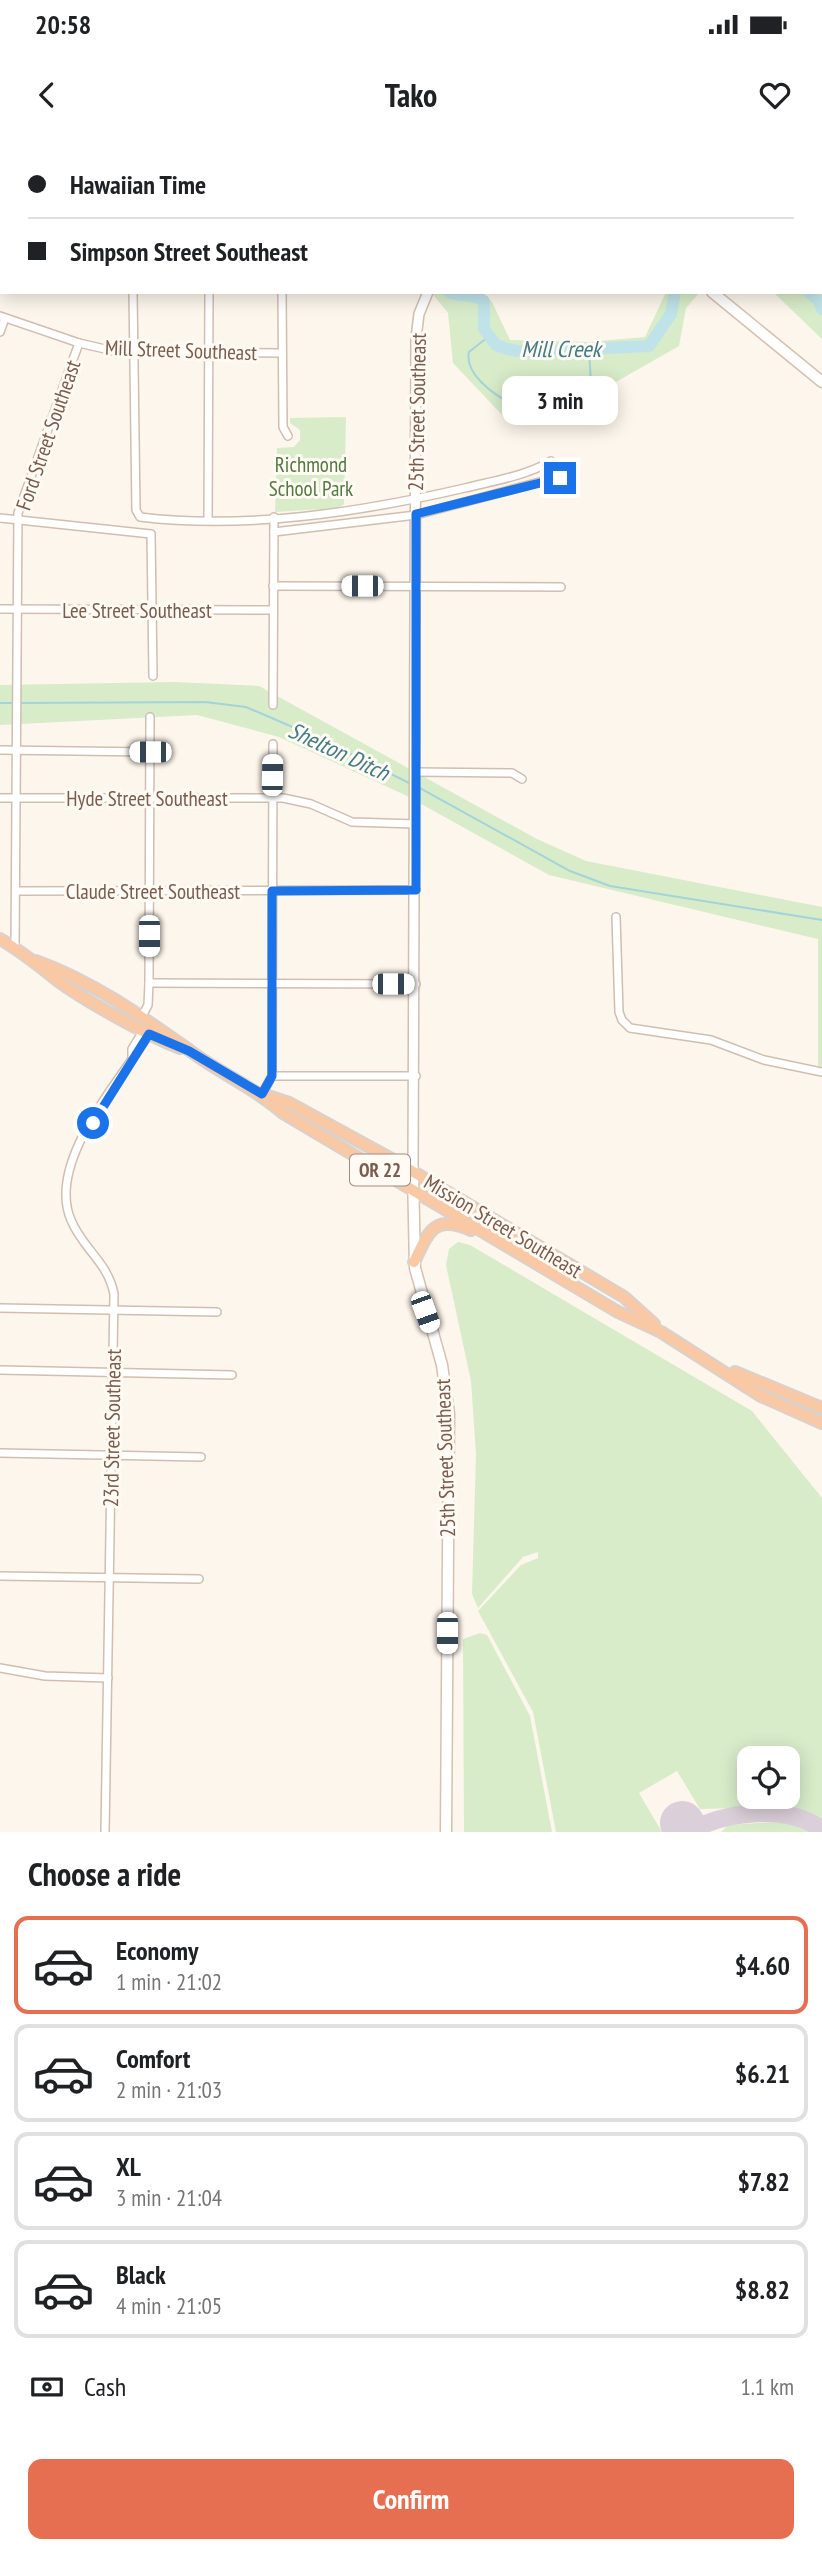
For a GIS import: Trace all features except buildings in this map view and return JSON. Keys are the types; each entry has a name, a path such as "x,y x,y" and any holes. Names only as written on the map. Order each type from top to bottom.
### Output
{"highway":[{"name":"Mission Street Southeast","path":"0,939 36,961 57,979 110,1011 146,1032 189,1051"},
{"name":"Mission Street Southeast","path":"36,961 63,970 142,1017 189,1051 262,1094 283,1113 618,1312 662,1332 761,1396 822,1423"},
{"path":"110,1011 136,1019 142,1017"},
{"name":"Mission Street Southeast","path":"262,1094 289,1103 413,1172 624,1297 662,1332"},
{"path":"414,1262 428,1235 445,1222 500,1242"},
{"name":"Mission Street Southeast","path":"719,1367 822,1408"}],"main road":[{"path":"714,294 822,382"},
{"name":"25th Street Southeast","path":"413,1172 414,1262 422,1301 442,1365 449,1414 446,1832"}],"street":[{"path":"133,294 137,516 208,520 274,517 416,499 537,470 551,461"},
{"path":"208,520 209,294"},
{"path":"282,294 283,427 288,436"},
{"name":"25th Street Southeast","path":"413,1172 416,338 419,314 427,294"},
{"path":"0,332 3,317"},
{"name":"Mill Street Southeast","path":"3,317 104,350 282,353"},
{"name":"Ford Street Southeast","path":"15,948 20,508 79,343"},
{"path":"274,532 416,514 555,478 563,479"},
{"path":"273,705 274,517"},
{"path":"0,518 151,534 153,676"},
{"path":"273,586 561,587"},
{"name":"Lee Street Southeast","path":"0,609 273,610"},
{"path":"142,1017 148,1005 149,983 150,717"},
{"path":"262,1094 272,1076 273,744"},
{"path":"0,750 150,752"},
{"path":"415,772 512,773 522,779"},
{"name":"Hyde Street Southeast","path":"0,798 272,799 301,801 352,822 415,824"},
{"name":"Claude Street Southeast","path":"17,891 416,890"},
{"path":"616,917 619,1012 630,1028 711,1040 764,1060 822,1072"},
{"path":"149,983 415,984"},
{"name":"23rd Street Southeast","path":"106,1832 114,1310 109,1275 75,1230 66,1208 65,1186 74,1155 132,1056 132,1049 146,1032"},
{"path":"272,1076 415,1076"},
{"path":"0,1308 217,1312"},
{"path":"0,1370 232,1375"},
{"path":"0,1453 201,1457"},
{"path":"0,1576 198,1579"},
{"path":"0,1668 45,1676 108,1678"}],"green space":[{"path":"433,294 484,294 492,302 510,340 588,342 645,337 665,294 698,294 686,308 679,346 609,386 589,410 563,423 504,417 453,363 448,313"},
{"path":"775,294 822,294 822,339"},
{"name":"Richmond School Park","path":"346,417 344,504 338,508 275,512 277,448 294,447 300,440 300,430 290,423 290,418"},
{"path":"175,682 259,686 537,839 586,861 822,907 822,1069 818,1068 818,939 549,875 405,795 279,737 197,715 0,725 0,685"},
{"path":"458,1242 470,1245 752,1411 822,1498 822,1821 798,1809 800,1746 737,1746 737,1808 700,1809 677,1771 639,1793 662,1832 556,1832 533,1712 478,1611 521,1565 538,1558 538,1552 523,1557 478,1608 472,1594 476,1454 471,1381 446,1265 449,1249"},
{"path":"480,1633 487,1635 530,1716 552,1832 464,1832 463,1639"},
{"path":"777,1822 798,1824 812,1832 721,1832 728,1825"}],"waterway":[{"name":"Mill Creek","path":"455,294 484,301 484,329 496,345 523,352 649,346 671,314 675,294"},
{"name":"Mill Creek","path":"811,294 819,301 822,309"},
{"path":"488,337 469,352 471,367 481,382 518,407 541,414 562,416 580,411 592,399 589,350"},
{"name":"Shelton Ditch","path":"18,703 205,702 246,707 325,741 411,784"},
{"name":"Shelton Ditch","path":"0,703 12,703"},
{"name":"Shelton Ditch","path":"420,788 570,871 610,886 822,920"}],"taxiway":[{"path":"688,1832 719,1819 755,1813 791,1816 822,1830"}],"runway":[{"path":"682,1823 687,1832"}],"route":[{"path":"93,1123 132,1056 137,1054 149,1034 189,1051 262,1094 272,1076 272,891 416,890 416,514 560,478"}]}
